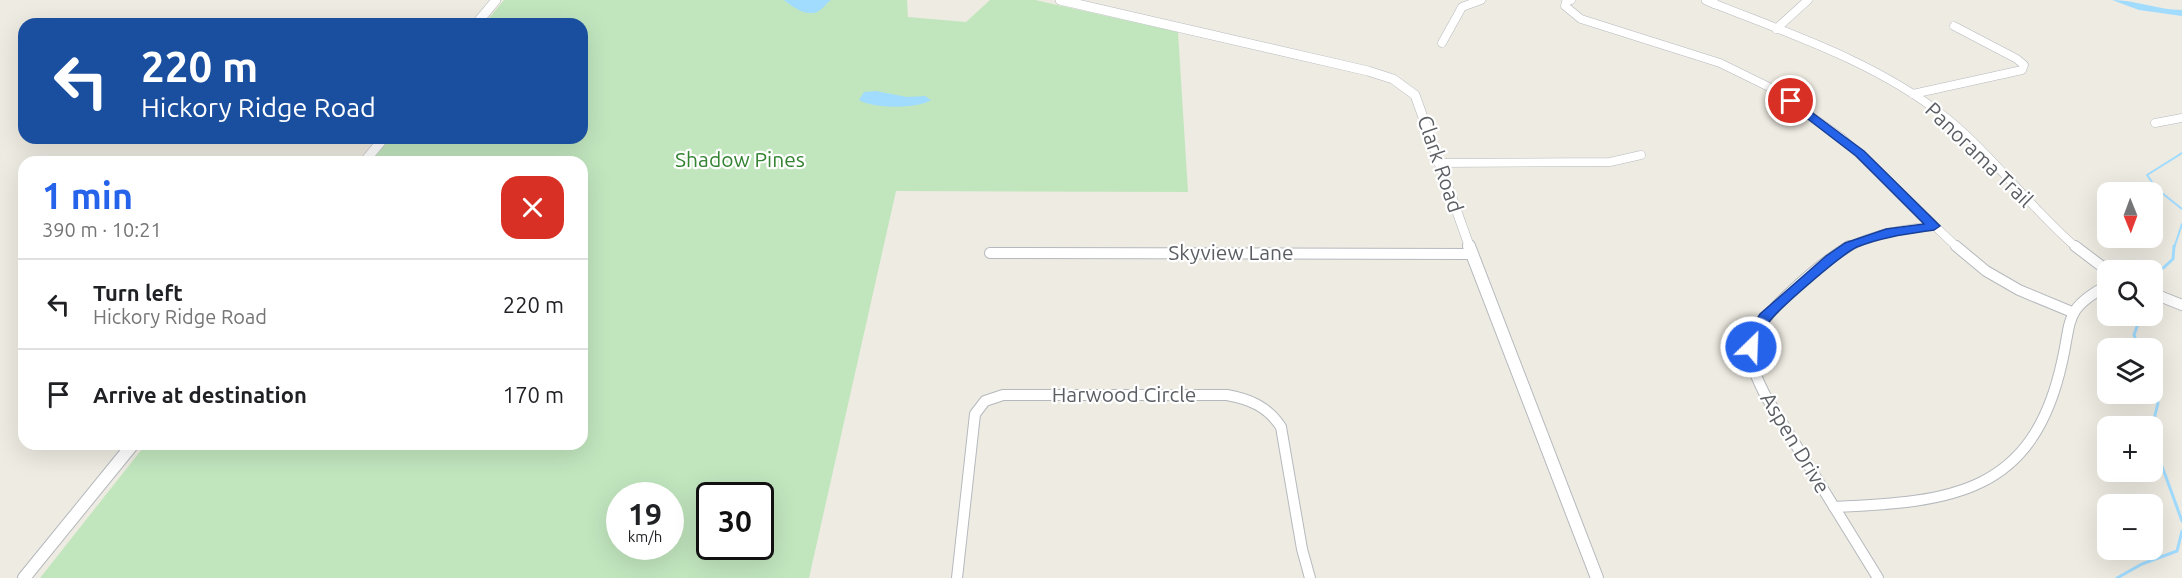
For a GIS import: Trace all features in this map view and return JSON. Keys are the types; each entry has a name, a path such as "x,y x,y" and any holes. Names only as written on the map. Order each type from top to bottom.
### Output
{"street":[{"path":"481,18 496,0"},
{"name":"Clark Road","path":"1060,0 1352,67 1393,80 1415,95 1472,254 1597,578"},
{"path":"1442,43 1462,8 1481,0"},
{"name":"Panorama Trail","path":"1706,0 1838,55 1913,94 1954,124 2062,236 2097,263"},
{"path":"1776,29 1808,0"},
{"path":"1565,1 1567,10 1581,19 1719,63 1764,84 1842,138 1974,262 1999,280 2072,312"},
{"path":"1913,94 2022,70 2024,65 2018,59 1954,26"},
{"path":"2156,123 2182,118"},
{"path":"369,156 379,144"},
{"path":"1438,163 1610,162 1641,155"},
{"name":"Aspen Drive","path":"1878,578 1765,395 1751,360 1752,338 1765,317 1850,245 1886,233 1934,226"},
{"name":"Skyview Lane","path":"990,253 1472,254"},
{"path":"1834,507 1893,505 1933,499 1969,488 2008,466 2029,445 2040,426 2061,366 2072,312 2097,291"},
{"path":"2163,297 2182,305"},
{"name":"Harwood Circle","path":"957,578 975,414 981,404 990,398 1003,395 1237,396 1261,405 1277,420 1287,453 1302,549 1310,578"},
{"path":"24,578 128,450"}],"green space":[{"name":"Shadow Pines","path":"504,0 907,0 908,17 966,22 990,0 1035,0 1178,32 1188,192 896,191 809,578 40,578 141,450 588,450 588,156 376,156 385,144 588,144 588,18 489,18"}],"water":[{"path":"784,0 831,0 820,10 806,13"},
{"path":"2112,0 2182,10 2182,16 2139,10"},
{"path":"876,91 907,97 925,96 931,100 916,105 895,107 874,105 859,100 864,92"}],"waterway":[{"path":"2182,153 2147,175 2157,189 2182,209"},
{"path":"2174,248 2182,224"},
{"path":"2163,268 2173,259 2174,246"},
{"path":"2135,338 2137,326"},
{"path":"2158,404 2154,419 2159,458 2182,521"},
{"path":"2117,578 2142,564 2177,551 2182,531"}],"route":[{"path":"1751,347 1752,338 1765,317 1850,245 1886,233 1934,226 1860,153 1826,125 1791,101"}]}
